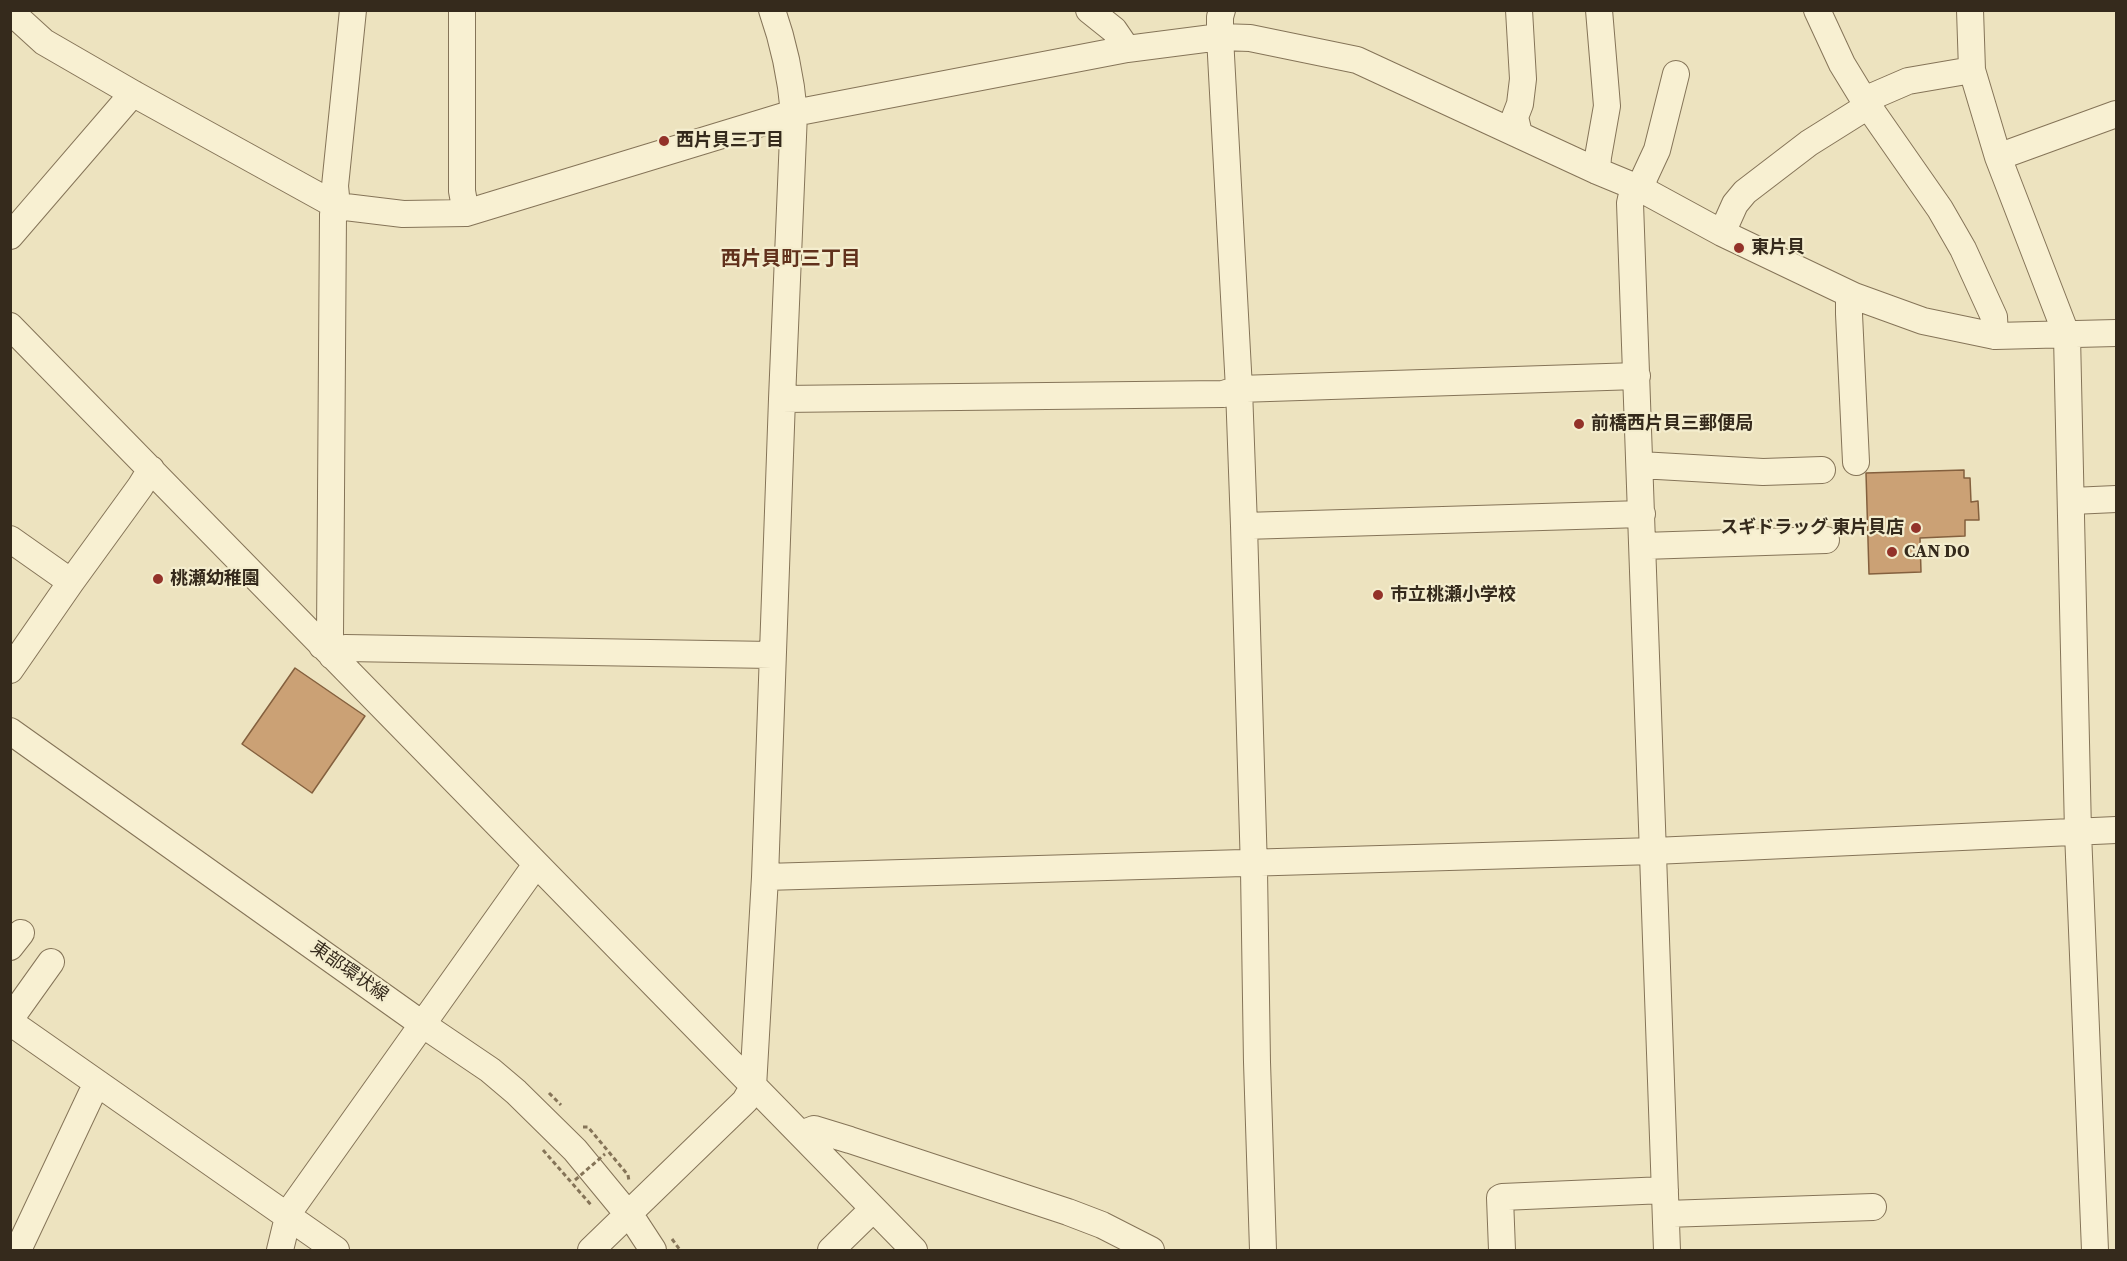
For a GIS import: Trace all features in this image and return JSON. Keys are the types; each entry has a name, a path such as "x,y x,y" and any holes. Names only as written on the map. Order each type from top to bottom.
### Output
{"street":[{"path":"327,651 330,635 333,214 337,206 335,186 353,10"},
{"path":"462,10 462,191 466,213"},
{"path":"591,1251 745,1101 753,1087 765,877 794,113 792,85 781,35 772,10"},
{"path":"1089,10 1114,30 1127,49"},
{"path":"1222,10 1220,37 1244,526 1263,1251"},
{"path":"1519,10 1523,79 1520,104 1515,117 1519,134"},
{"path":"1597,171 1607,106 1599,10"},
{"path":"1817,10 1842,64 1866,103 1940,209 1963,249 1994,317 1995,336"},
{"path":"1970,10 1972,70 1998,157 2067,336 2078,832 2095,1251"},
{"path":"10,11 44,42 337,206 403,214 466,213 794,113 1127,49 1220,37 1250,38 1357,60 1643,190 1722,233 1854,296 1923,321 1995,336 2116,333"},
{"path":"1722,233 1735,204 1745,192 1866,103 1908,81 1972,70"},
{"path":"1643,190 1644,178 1657,150 1676,75"},
{"path":"10,236 134,94"},
{"path":"1998,157 2116,114"},
{"path":"1643,190 1632,194 1630,203 1667,1251"},
{"path":"1854,296 1849,301 1849,314 1856,462"},
{"path":"10,326 914,1251"},
{"path":"782,399 1222,394 1239,389 1637,376"},
{"path":"1640,465 1763,472 1822,470"},
{"path":"10,670 151,469"},
{"path":"2072,501 2116,499"},
{"path":"1244,526 1642,514"},
{"path":"10,538 71,582"},
{"path":"1643,546 1827,540"},
{"path":"327,651 345,648 772,655"},
{"name":"東部環状線","path":"10,732 490,1070 575,1150 628,1214 653,1251"},
{"path":"765,877 1654,851 2116,830"},
{"path":"280,1251 288,1216 422,1024 530,873 538,866"},
{"path":"51,962 16,1011 11,1023 336,1251"},
{"path":"18,1251 91,1095 99,1085"},
{"path":"801,1134 814,1129 824,1131 1068,1212 1102,1225 1151,1251"},
{"path":"1502,1251 1500,1198 1502,1197 1873,1207"},
{"path":"831,1251 873,1209"}],"path":[{"path":"541,1148 595,1210"},
{"path":"575,1180 605,1154"}],"building":[{"name":"スギドラッグ 東片貝店","path":"1964,470 1964,478 1970,478 1971,502 1978,501 1979,520 1965,520 1965,536 1920,538 1921,572 1869,574 1866,473"},
{"path":"295,668 365,716 312,793 242,744"}],"place":[{"name":"西片貝三丁目","path":"664,141"},
{"name":"東片貝","path":"1739,248"},
{"name":"前橋西片貝三郵便局","path":"1579,424"},
{"name":"スギドラッグ 東片貝店","path":"1916,528"},
{"name":"CAN DO","path":"1892,552"},
{"name":"桃瀬幼稚園","path":"158,579"},
{"name":"市立桃瀬小学校","path":"1378,595"}],"district":[{"name":"西片貝町三丁目","path":"791,260"}]}
